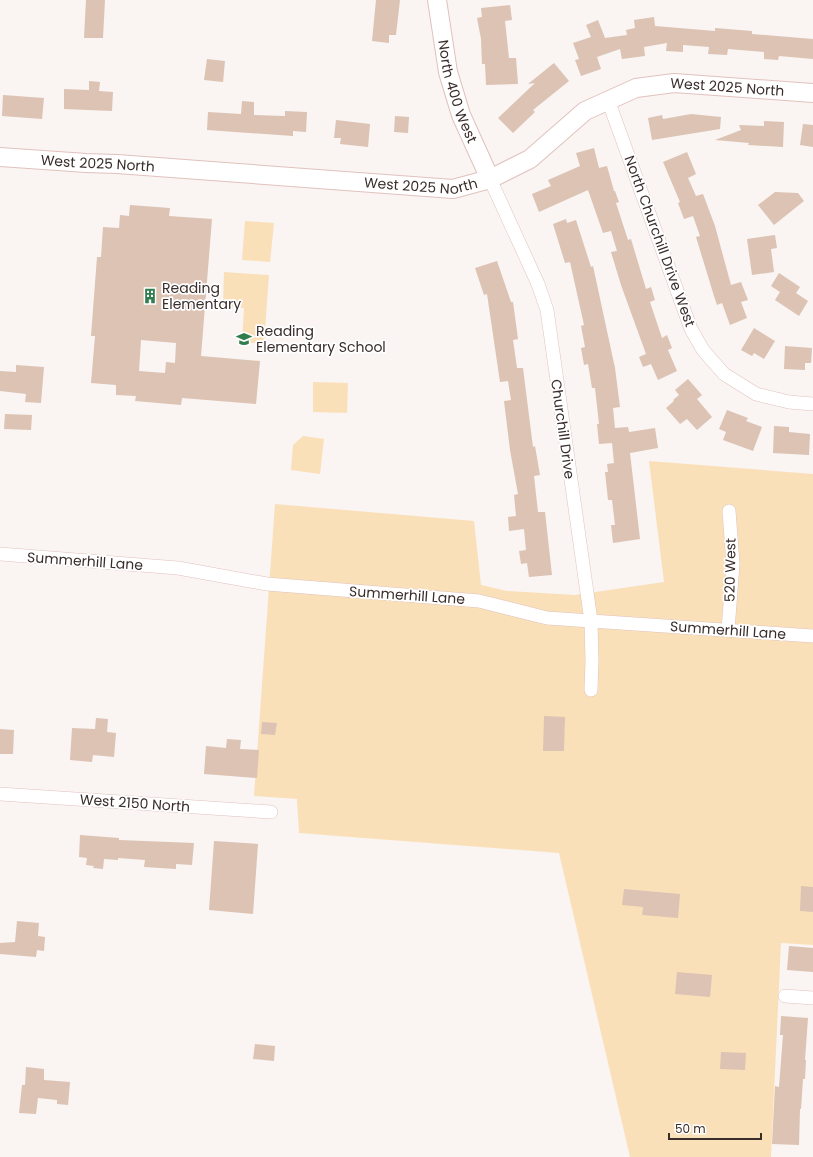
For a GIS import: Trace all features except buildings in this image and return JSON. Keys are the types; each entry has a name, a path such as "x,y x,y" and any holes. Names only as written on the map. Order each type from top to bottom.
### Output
{"street":[{"name":"North 400 West","path":"437,0 448,72 461,115 490,179"},
{"name":"West 2025 North","path":"0,157 117,164 453,189 490,179 530,160 585,111 636,88 674,83 813,94"},
{"name":"North Churchill Drive West","path":"608,100 691,329 703,350 724,374 756,394 789,402 813,404"},
{"name":"Churchill Drive","path":"490,179 538,284 547,310 590,621 592,661 591,690"},
{"name":"520 West","path":"728,630 733,564 729,511"},
{"name":"Summerhill Lane","path":"0,554 178,568 267,584 479,601 547,618 813,636"},
{"name":"West 2150 North","path":"0,794 271,812"},
{"path":"785,996 813,998"}],"shaded area":[{"path":"245,221 274,223 270,262 242,260"},
{"path":"224,272 269,275 264,344 242,342 244,308 223,306"},
{"path":"313,382 348,383 347,413 313,412"},
{"path":"303,436 324,439 320,474 291,470 293,445"},
{"path":"649,461 813,474 813,945 781,943 771,1157 630,1157 559,853 299,833 297,799 254,796 275,504 474,521 481,585 507,591 575,595 664,582"}],"place":[{"name":"Reading Elementary","path":"150,296"},
{"name":"Reading Elementary School","path":"244,339"}]}
